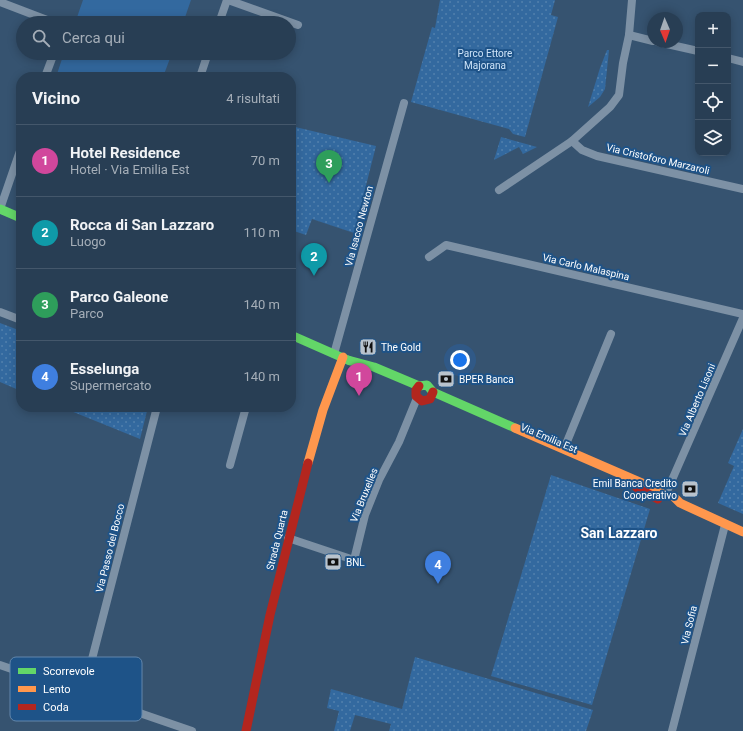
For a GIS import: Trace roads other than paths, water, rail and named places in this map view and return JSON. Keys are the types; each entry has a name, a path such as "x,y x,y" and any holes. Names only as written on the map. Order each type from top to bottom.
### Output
{"main road":[{"path":"0,209 16,216"},
{"name":"Via Emilia Est","path":"296,337 342,357 374,367 417,391 422,402 431,395"},
{"name":"Strada Quarta","path":"246,731 259,662 288,538 314,442 342,357"},
{"name":"Via Emilia Est","path":"417,391 428,385 431,395 649,494 661,503 712,518"},
{"name":"Via Emilia Est","path":"431,395 564,449 651,487 667,491 680,503 743,532"},
{"path":"658,500 658,492 667,491 671,501 666,504"}],"street":[{"path":"222,16 228,0 273,16"},
{"path":"499,190 572,141 610,107 619,95 623,63 629,35 632,0"},
{"path":"0,2 37,16"},
{"path":"629,35 647,40"},
{"path":"683,48 695,50"},
{"path":"731,59 743,62"},
{"path":"47,72 51,60"},
{"path":"202,72 206,60"},
{"name":"Via Isacco Newton","path":"342,357 404,103"},
{"name":"Via Cristoforo Marzaroli","path":"572,141 582,150 597,156 743,189"},
{"path":"0,209 16,163"},
{"name":"Via Carlo Malaspina","path":"429,257 446,245 743,314"},
{"path":"0,312 16,318"},
{"name":"Via Alberto Lisoni","path":"667,491 743,318"},
{"name":"Via Emilia Est","path":"564,449 611,334"},
{"name":"Via Bruxelles","path":"288,538 354,560 365,515 399,442 417,391"},
{"name":"Via Passo del Bocco","path":"93,657 156,412"},
{"path":"230,465 245,412"},
{"name":"Via Sofia","path":"672,731 725,525"},
{"path":"0,665 10,668"},
{"path":"142,714 192,731"}],"place":[{"name":"Parco Galeone","path":"329,183"},
{"name":"Rocca di San Lazzaro","path":"314,276"},
{"name":"The Gold","path":"368,347"},
{"name":"BPER Banca","path":"446,379"},
{"name":"Hotel Residence","path":"359,396"},
{"name":"Emil Banca Credito Cooperativo","path":"690,489"},
{"name":"BNL","path":"333,562"},
{"name":"Esselunga","path":"438,584"}],"district":[{"name":"San Lazzaro","path":"619,533"}],"park label":[{"name":"Parco Ettore Majorana","path":"485,58"}]}
